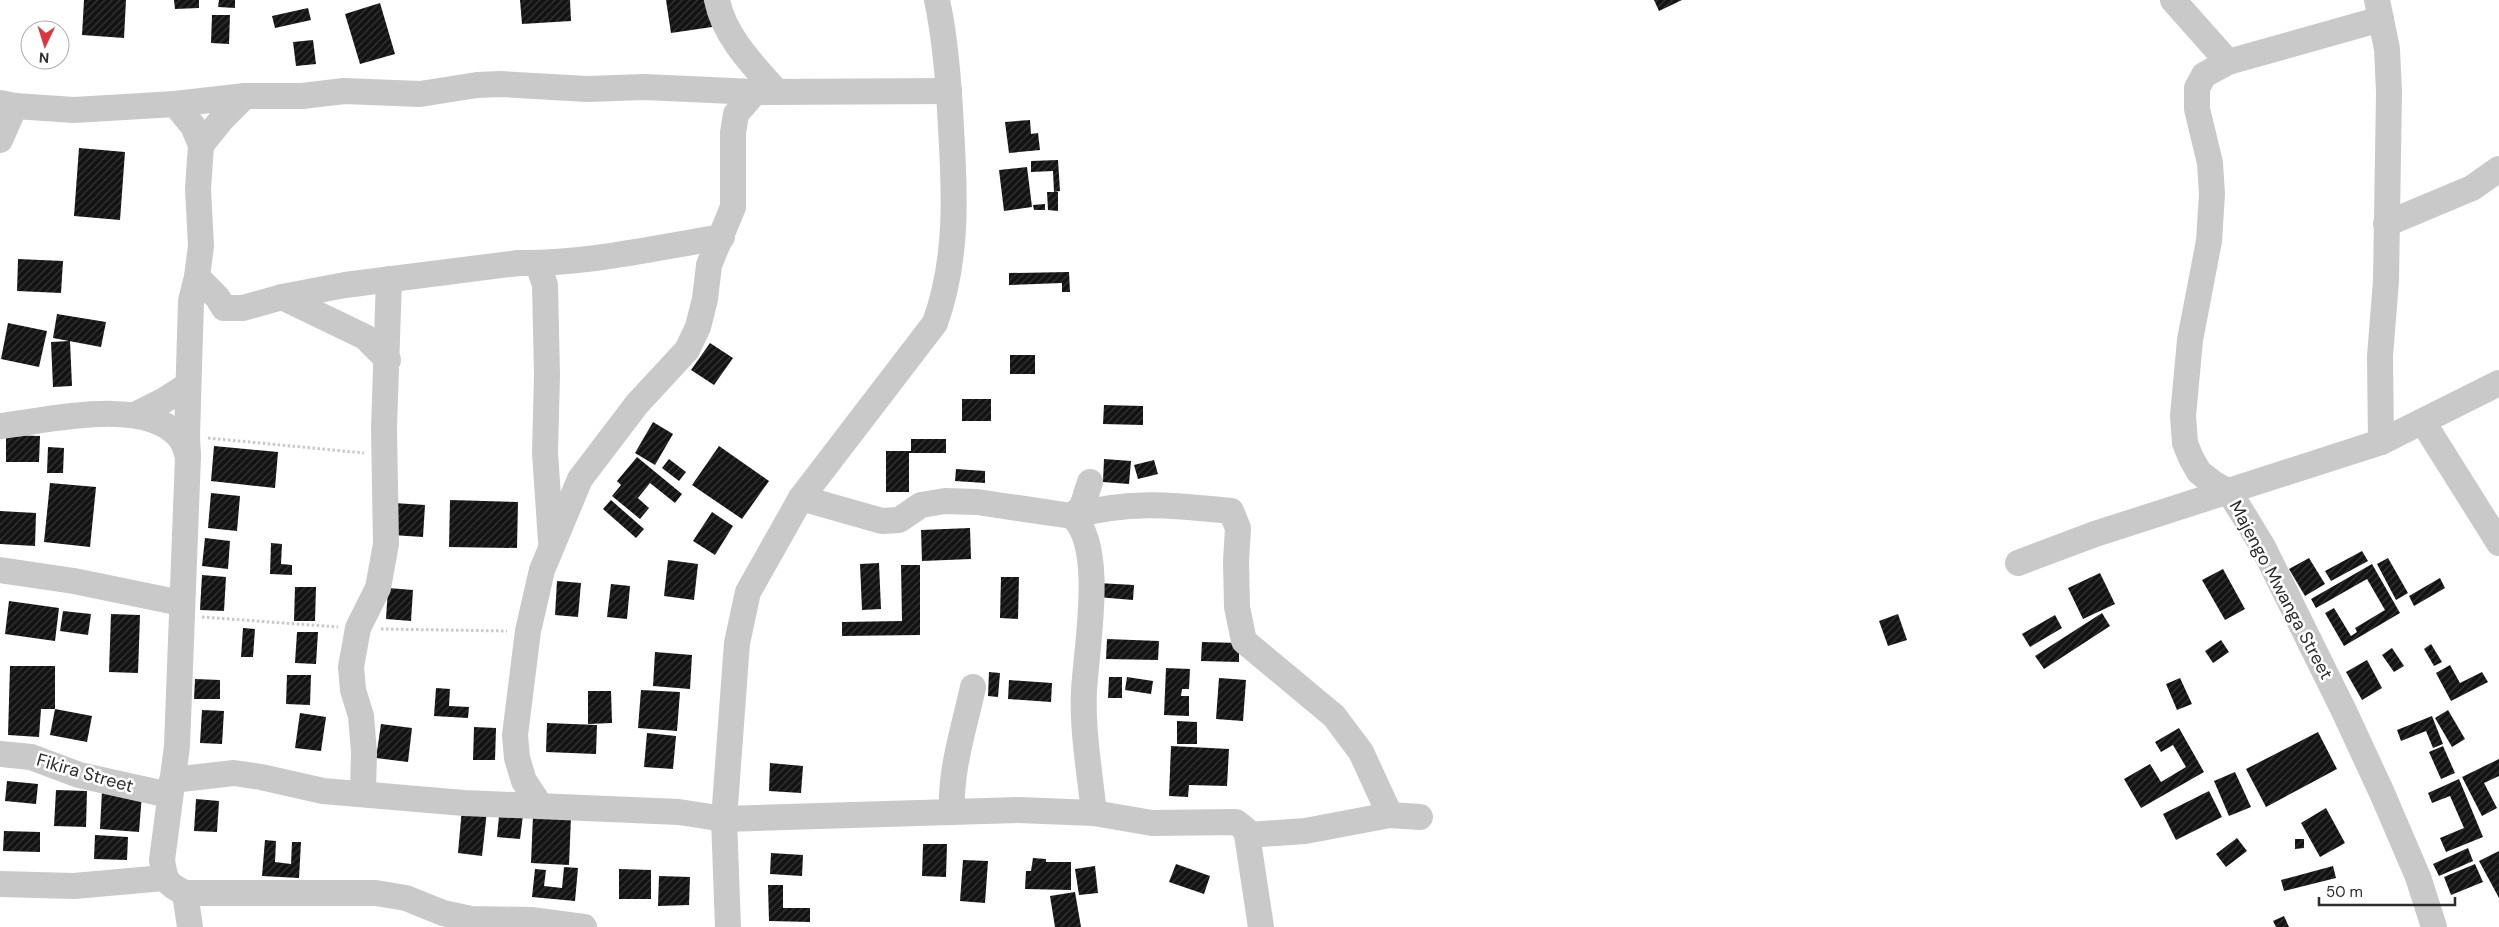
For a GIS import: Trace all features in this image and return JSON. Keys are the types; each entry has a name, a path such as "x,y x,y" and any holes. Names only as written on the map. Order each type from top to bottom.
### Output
{"street":[{"path":"717,0 720,14 753,65 766,92"},
{"path":"728,927 724,819 738,643 748,592 801,498 935,323 950,273 955,200 949,91 943,28 937,0"},
{"path":"2172,0 2228,62"},
{"path":"2379,10 2387,49 2389,92 2386,281 2380,356 2381,442"},
{"name":"Majengo Mwanga Street","path":"2379,10 2228,62 2204,75 2197,88 2197,109 2210,163 2212,194 2209,241 2190,340 2183,416 2185,443 2199,472 2229,492 2262,547 2351,727 2418,877 2434,927"},
{"path":"0,140 7,105 74,110 175,104 245,96 302,96 344,91 420,94 476,84 588,89 644,87 766,92 949,91"},
{"path":"540,805 524,781 516,758 515,735 528,632 542,570 551,544 584,472 638,404 687,350 698,327 705,299 708,265 722,237 732,207 733,133 736,114 766,92"},
{"path":"201,145 222,119 245,96"},
{"path":"175,104 193,126 201,145 198,189 201,246 197,277 191,301 180,682 171,788 162,860 175,886 190,927"},
{"path":"2386,224 2472,188 2499,169"},
{"path":"197,277 217,297 224,308 243,308 282,297 389,279 607,256 722,237"},
{"path":"538,264 545,285 547,375 544,453 551,544"},
{"path":"364,793 362,725 352,690 351,667 358,628 378,588 386,544 384,455 389,279"},
{"path":"282,297 365,337 388,360"},
{"path":"2018,564 2095,534 2381,442 2499,383"},
{"path":"135,415 163,402 188,385"},
{"path":"3,425 122,413 147,417 163,425 181,438 188,446"},
{"path":"2423,422 2499,543"},
{"path":"1072,516 1082,507 1090,482"},
{"path":"801,498 882,521 898,520 921,506 944,501 977,502 1072,516 1101,508 1160,504 1231,512 1238,528 1236,561 1237,608 1244,640 1334,716 1361,752 1390,815"},
{"path":"1072,516 1084,530 1090,560 1091,626 1084,692 1094,813"},
{"path":"0,570 74,581 181,609"},
{"path":"952,812 951,795 955,759 973,687"},
{"name":"Fikira Street","path":"0,754 31,757 79,775 171,788 234,773 323,791 464,803 679,812 724,819 1018,810 1094,813 1152,823 1236,822 1246,829 1247,836"},
{"path":"1261,927 1247,836 1305,830 1390,815 1420,817"},
{"path":"0,884 175,886 376,893 406,898 443,913 471,919 531,920 584,927"}],"path":[{"path":"188,446 384,455"},
{"path":"181,609 358,628 528,632"}],"building":[{"path":"84,0 126,0 124,38 82,35"},
{"path":"174,0 199,0 199,8 175,9"},
{"path":"219,0 235,0 235,8 218,7"},
{"path":"520,0 570,0 571,21 522,24"},
{"path":"666,0 708,0 712,27 671,33"},
{"path":"1654,0 1682,0 1659,11"},
{"path":"380,3 395,54 360,64 345,14"},
{"path":"308,8 311,20 275,28 272,16"},
{"path":"212,15 230,15 229,44 211,43"},
{"path":"313,40 316,64 296,66 293,42"},
{"path":"1030,120 1031,134 1038,133 1040,150 1009,153 1005,122"},
{"path":"79,148 125,152 120,220 74,216"},
{"path":"1058,160 1060,191 1054,192 1053,171 1031,172 1031,161"},
{"path":"1027,167 1032,207 1004,211 999,170"},
{"path":"1047,192 1058,192 1058,211 1048,210"},
{"path":"1045,204 1045,210 1034,210 1033,205"},
{"path":"18,259 63,261 61,293 17,291"},
{"path":"1069,272 1070,292 1062,292 1062,283 1009,285 1009,273"},
{"path":"57,314 106,322 101,347 53,338"},
{"path":"8,323 47,331 39,367 1,359"},
{"path":"70,341 72,386 53,387 51,342"},
{"path":"710,343 733,358 714,385 691,370"},
{"path":"1010,355 1035,355 1035,374 1010,374"},
{"path":"962,399 991,399 991,421 962,421"},
{"path":"1104,405 1143,406 1143,425 1103,424"},
{"path":"653,422 673,434 655,465 635,453"},
{"path":"6,435 40,436 39,462 6,462"},
{"path":"911,439 946,439 946,453 909,453 909,492 886,492 886,451 911,451"},
{"path":"214,446 278,452 275,488 211,481"},
{"path":"719,446 769,481 742,519 692,485"},
{"path":"48,447 64,448 63,473 47,473"},
{"path":"637,457 682,494 675,503 650,483 638,498 631,492 649,508 640,519 612,496 621,485 617,481"},
{"path":"669,459 686,472 679,481 662,468"},
{"path":"1104,459 1131,461 1129,484 1103,482"},
{"path":"1154,460 1158,474 1138,479 1134,465"},
{"path":"956,469 985,471 985,483 955,481"},
{"path":"50,483 96,487 90,547 44,542"},
{"path":"211,493 240,496 237,531 208,528"},
{"path":"450,500 518,502 517,548 449,547"},
{"path":"611,500 644,529 636,538 603,509"},
{"path":"394,503 425,505 423,537 392,535"},
{"path":"0,511 36,513 35,546 0,544"},
{"path":"712,512 733,526 715,555 693,541"},
{"path":"970,528 971,559 922,561 921,530"},
{"path":"205,538 230,541 228,569 202,566"},
{"path":"271,543 282,544 281,564 292,565 292,575 270,574"},
{"path":"2362,551 2368,561 2331,581 2325,571"},
{"path":"2309,558 2325,584 2305,596 2289,569"},
{"path":"2388,558 2408,593 2396,600 2377,564"},
{"path":"668,560 698,564 694,600 664,596"},
{"path":"879,563 881,609 862,610 860,564"},
{"path":"2372,564 2400,613 2344,646 2325,613 2334,608 2351,636 2357,632 2355,628 2385,610 2367,579 2316,608 2311,599"},
{"path":"901,565 920,565 920,635 842,636 842,622 902,621"},
{"path":"2223,569 2245,609 2225,620 2202,580"},
{"path":"2100,573 2115,604 2083,619 2068,588"},
{"path":"202,575 226,577 224,611 200,610"},
{"path":"1001,577 1019,577 1018,619 1000,618"},
{"path":"2440,578 2445,588 2414,606 2409,596"},
{"path":"557,581 581,583 578,617 555,615"},
{"path":"1098,583 1134,585 1133,600 1097,597"},
{"path":"611,584 630,586 627,619 607,617"},
{"path":"295,587 316,587 315,621 294,621"},
{"path":"388,588 413,590 411,621 386,619"},
{"path":"9,601 59,608 55,641 5,634"},
{"path":"63,611 91,614 88,635 60,631"},
{"path":"2102,613 2110,626 2044,669 2035,656"},
{"path":"111,614 140,615 138,673 109,672"},
{"path":"1898,614 1907,640 1888,646 1879,621"},
{"path":"2055,615 2062,628 2030,647 2022,634"},
{"path":"243,628 255,629 253,657 241,657"},
{"path":"297,632 318,632 316,664 295,663"},
{"path":"1107,639 1159,641 1158,660 1106,659"},
{"path":"2221,640 2229,652 2213,663 2205,651"},
{"path":"1202,642 1239,643 1239,662 1201,661"},
{"path":"2431,644 2442,662 2434,666 2424,649"},
{"path":"2392,648 2404,666 2394,672 2382,655"},
{"path":"655,652 692,655 690,689 653,686"},
{"path":"2367,660 2382,688 2362,700 2346,672"},
{"path":"2450,665 2460,683 2482,672 2488,682 2451,701 2436,673"},
{"path":"10,666 55,666 55,709 41,709 39,737 8,735"},
{"path":"1166,668 1190,669 1189,689 1182,689 1181,696 1189,696 1189,716 1164,715"},
{"path":"989,672 1000,673 998,697 988,696"},
{"path":"287,675 311,675 310,705 286,704"},
{"path":"1109,677 1122,677 1122,698 1108,698"},
{"path":"1127,677 1153,681 1151,694 1125,690"},
{"path":"1219,678 1246,680 1243,721 1216,719"},
{"path":"2180,678 2192,704 2177,710 2166,684"},
{"path":"195,679 220,680 220,699 194,699"},
{"path":"1009,680 1052,683 1051,702 1008,699"},
{"path":"436,688 450,689 449,706 469,707 468,718 434,716"},
{"path":"641,690 680,692 677,731 638,728"},
{"path":"588,691 611,691 612,723 588,724"},
{"path":"55,709 92,716 87,742 50,735"},
{"path":"202,710 224,711 222,744 200,743"},
{"path":"2448,710 2465,739 2452,747 2435,718"},
{"path":"300,713 326,717 321,751 295,748"},
{"path":"2432,716 2443,744 2433,748 2426,731 2401,741 2397,730"},
{"path":"1177,721 1197,722 1197,744 1177,744"},
{"path":"547,723 597,725 596,754 546,752"},
{"path":"381,724 412,728 408,762 376,758"},
{"path":"474,727 496,728 495,760 473,760"},
{"path":"2179,728 2204,772 2141,808 2124,779 2150,764 2161,782 2186,767 2173,745 2161,752 2155,742"},
{"path":"2318,732 2337,769 2266,807 2246,769"},
{"path":"647,733 676,736 673,769 644,767"},
{"path":"1171,746 1229,749 1227,786 1189,785 1188,797 1169,796"},
{"path":"2443,746 2455,773 2441,779 2429,752"},
{"path":"2499,759 2499,776 2484,783 2497,808 2482,816 2462,777"},
{"path":"770,763 803,766 801,793 769,791"},
{"path":"2235,772 2251,807 2229,816 2214,781"},
{"path":"2459,779 2483,837 2446,852 2440,838 2464,828 2450,796 2432,803 2428,793"},
{"path":"7,781 38,784 36,804 5,801"},
{"path":"56,790 87,791 86,827 54,826"},
{"path":"102,791 142,794 139,832 100,829"},
{"path":"2209,791 2222,817 2176,840 2163,814"},
{"path":"196,799 219,801 217,832 194,831"},
{"path":"500,805 524,807 520,839 497,837"},
{"path":"462,808 487,811 482,856 458,853"},
{"path":"2326,808 2345,843 2320,857 2301,823"},
{"path":"533,815 571,817 569,865 531,863"},
{"path":"4,831 40,832 40,852 3,851"},
{"path":"95,835 128,837 127,860 94,859"},
{"path":"2237,838 2247,851 2226,867 2216,854"},
{"path":"2295,839 2304,839 2304,848 2295,849"},
{"path":"265,840 276,841 275,862 291,864 292,842 301,842 299,878 262,876"},
{"path":"923,844 947,844 946,877 922,876"},
{"path":"2468,848 2473,861 2439,876 2433,864"},
{"path":"2499,851 2499,898 2479,861"},
{"path":"771,853 803,855 802,876 770,874"},
{"path":"1033,858 1046,859 1046,862 1071,862 1071,890 1025,889 1026,871 1031,871"},
{"path":"963,860 988,861 985,903 960,901"},
{"path":"1176,864 1210,876 1204,894 1169,882"},
{"path":"2475,864 2483,882 2451,895 2444,877"},
{"path":"1095,866 1098,893 1079,895 1075,869"},
{"path":"2333,866 2336,878 2284,891 2281,880"},
{"path":"564,867 578,868 575,901 532,897 535,869 546,870 544,886 562,888"},
{"path":"619,869 651,870 651,899 619,899"},
{"path":"659,876 690,877 689,905 658,906"},
{"path":"768,885 783,885 783,908 810,908 810,922 769,921"},
{"path":"1075,892 1081,927 1055,927 1050,896"},
{"path":"2284,916 2289,927 2276,927 2273,921"}]}
